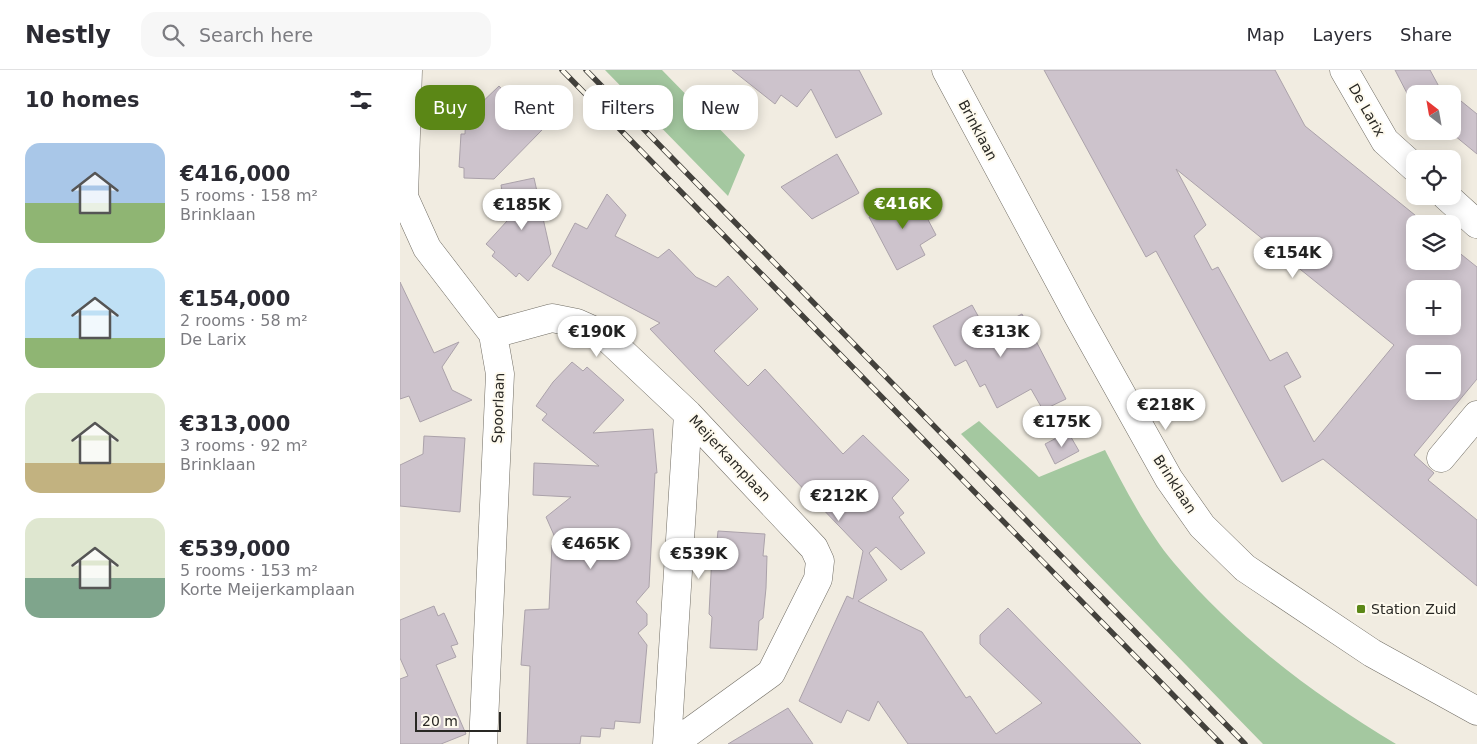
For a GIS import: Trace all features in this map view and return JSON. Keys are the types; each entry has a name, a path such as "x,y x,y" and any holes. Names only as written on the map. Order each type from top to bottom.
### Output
{"street":[{"name":"Spoorlaan","path":"408,70 404,197 427,248 494,334 500,374 483,744"},
{"name":"Brinklaan","path":"946,70 1078,316 1160,462 1202,526 1246,568 1372,653 1477,711"},
{"name":"De Larix","path":"1344,70 1385,141 1406,160"},
{"path":"1456,205 1477,224"},
{"name":"Meijerkamplaan","path":"494,334 552,318 577,323 604,335 688,414 814,548 820,561 818,579 771,674 672,744"},
{"path":"667,744 688,414"},
{"path":"1440,458 1477,415"}],"green space":[{"path":"605,70 662,70 683,92 683,130 721,130 745,155 728,196 664,130 673,130 673,85 620,85"},
{"path":"979,421 1039,477 1105,450 1128,494 1154,537 1198,590 1250,640 1306,685 1396,744 1263,744 961,434"}],"building":[{"path":"732,70 859,70 882,114 836,138 811,89 797,107 781,95 775,104 758,91 758,85 751,85"},
{"path":"1044,70 1275,70 1305,126 1415,215 1406,215 1406,270 1461,270 1461,254 1477,267 1477,379 1461,398 1461,345 1406,345 1406,400 1460,400 1414,455 1434,473 1428,480 1477,520 1477,586 1323,459 1282,482 1156,251 1146,257","holes":["1176,169 1394,345 1314,442 1284,386 1301,377 1287,352 1270,361 1218,267 1212,270 1194,236 1206,225"]},
{"path":"1395,70 1430,70 1438,85 1406,85 1406,91"},
{"path":"495,90 495,130 542,130 494,179 464,178 464,168 459,167 461,134 465,134 465,130 485,130 485,99"},
{"path":"1461,101 1477,114 1477,154 1460,140"},
{"path":"837,154 859,193 812,219 781,187"},
{"path":"534,178 551,254 528,281 519,273 516,277 492,256 495,252 486,244 507,221 501,185"},
{"path":"914,193 936,235 920,245 925,255 897,270 869,217"},
{"path":"607,194 626,215 615,236 658,258 669,249 696,277 716,287 728,276 758,309 714,351 748,386 765,369 843,454 863,435 909,480 892,498 904,513 899,517 925,553 901,570 876,547 869,553 887,580 858,601 922,632 966,698 970,696 996,734 1042,703 980,644 980,635 1008,608 1141,744 908,744 878,701 869,721 847,710 841,723 799,701 847,596 853,599 863,551 650,329 660,323 552,266 575,223 587,229"},
{"path":"400,282 434,353 459,342 442,367 452,390 472,400 420,422 409,396 400,399"},
{"path":"972,305 987,332 1022,314 1066,399 1043,410 1031,389 997,408 985,384 980,387 966,360 955,366 933,326"},
{"path":"572,362 583,371 587,367 624,400 593,433 653,429 657,473 655,473 649,587 636,602 647,614 647,625 638,633 647,645 640,723 615,721 614,729 601,728 600,737 581,736 580,744 527,744 530,666 521,665 525,610 549,609 552,545 557,542 546,517 571,497 533,495 534,463 599,466 542,420 547,414 536,406 553,382"},
{"path":"1068,432 1079,451 1055,464 1045,444"},
{"path":"424,436 465,438 460,512 400,506 400,465 423,454"},
{"path":"718,531 765,534 763,556 767,556 766,588 763,618 759,621 757,650 710,648 712,617 709,614 712,554 716,551"},
{"path":"434,606 438,616 444,613 458,644 451,646 456,657 436,665 466,734 441,744 400,744 400,679 408,676 400,658 400,620"},
{"path":"788,708 813,744 728,744"}],"railway":[{"path":"562,70 1221,744"},
{"path":"586,70 1245,744"}],"place":[{"name":"Station Zuid","path":"1361,609"}]}
